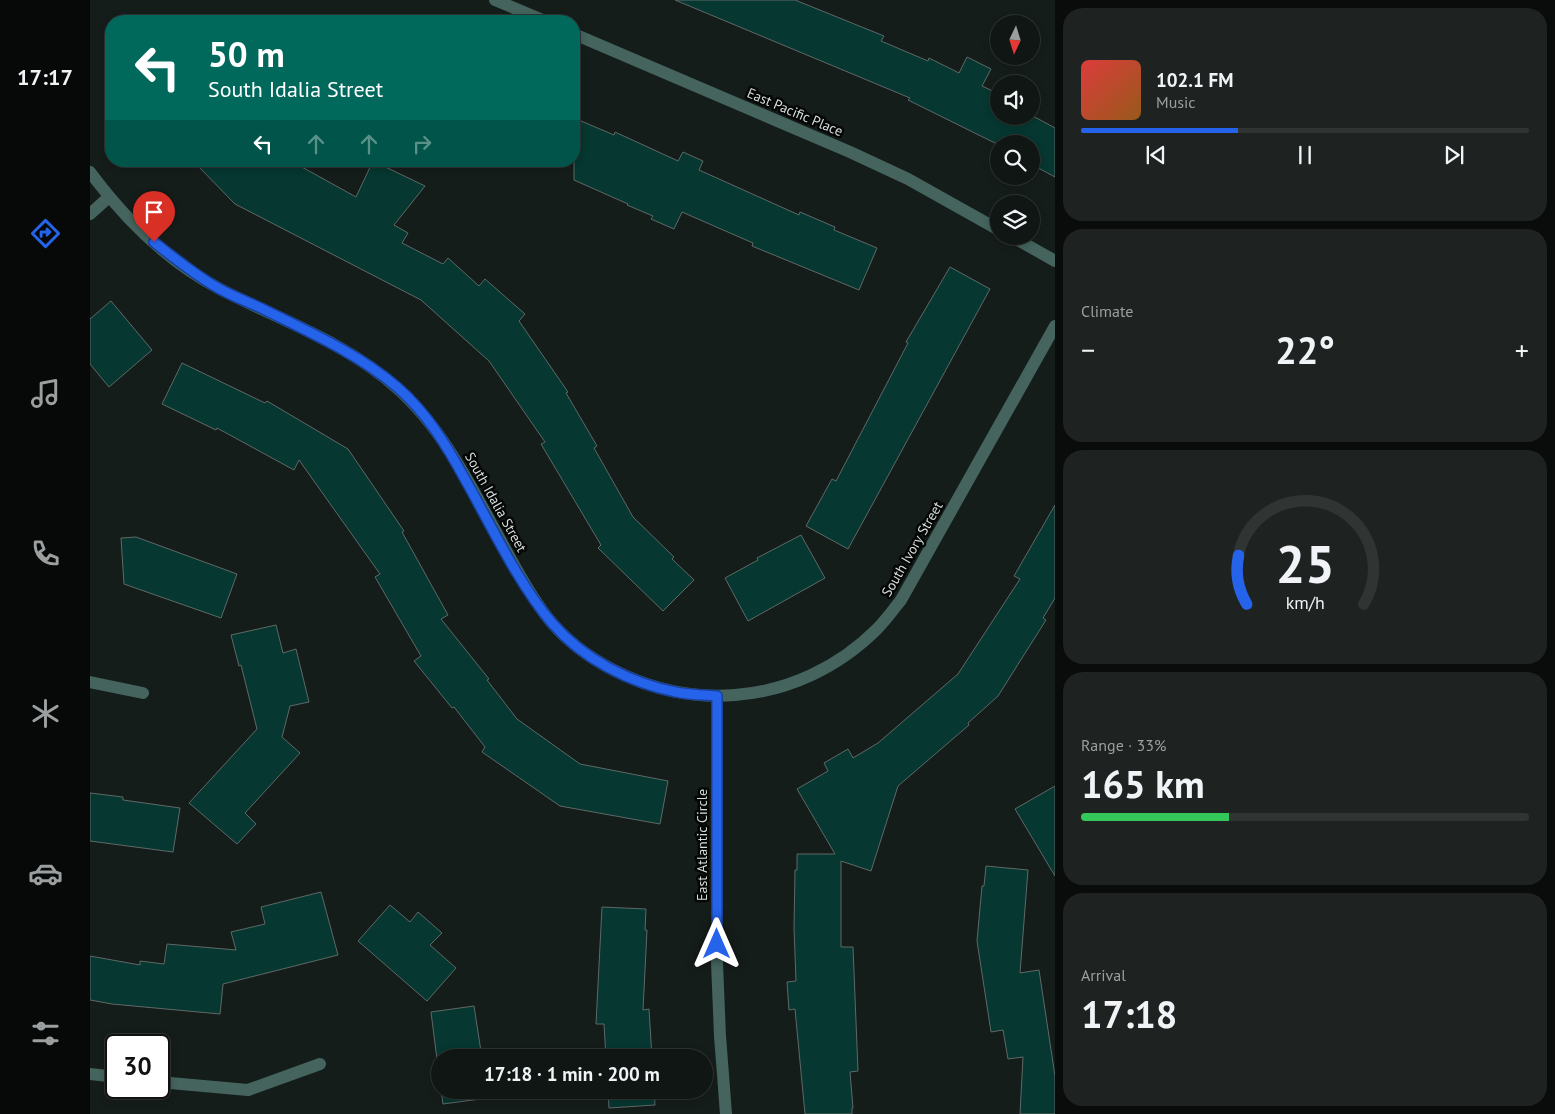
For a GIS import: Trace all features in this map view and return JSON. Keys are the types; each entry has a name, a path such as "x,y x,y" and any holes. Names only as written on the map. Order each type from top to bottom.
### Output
{"street":[{"path":"496,0 531,15"},
{"name":"East Pacific Place","path":"580,37 858,156 908,179 990,225"},
{"name":"South Idalia Street","path":"90,172 109,197 141,232 178,262 218,288 324,339 371,366 424,414 445,443 531,596 553,624 579,648 609,668 642,683 676,693 717,696"},
{"path":"90,214 109,197"},
{"path":"1027,245 1055,261"},
{"name":"South Ivory Street","path":"717,696 754,694 789,685 852,652 879,628 901,600 1055,326"},
{"path":"90,682 143,693"},
{"name":"East Atlantic Circle","path":"717,696 717,963 726,1114"},
{"path":"170,1083 248,1090 320,1064"},
{"path":"90,1074 105,1076"}],"building":[{"path":"675,0 795,0 884,36 881,41 928,61 929,58 959,73 967,57 991,69 982,86 990,90 990,125 1040,125 1040,120 1055,128 1055,177 1040,169 1040,135 990,135 990,141 908,100 910,98"},
{"path":"580,121 614,135 615,132 678,161 683,152 703,161 699,170 799,215 800,212 835,227 834,230 877,248 859,290 752,246 753,243 682,212 674,229 651,219 653,216 574,180 574,167 580,167"},
{"path":"199,167 302,167 356,197 370,167 385,167 425,186 394,225 408,233 402,243 443,264 448,258 479,286 485,279 525,314 519,321 568,392 566,393 597,446 594,448 633,517 674,557 672,559 694,580 663,611 598,548 601,545 541,444 545,442 489,361 421,300 235,204"},
{"path":"950,267 990,289 848,549 806,526 832,479 836,481 908,343 906,342"},
{"path":"111,301 152,350 109,387 90,364 90,319"},
{"path":"182,363 265,403 267,401 348,449 404,531 402,532 448,615 441,619 489,679 487,680 517,719 580,764 668,781 660,824 560,806 482,752 485,747 454,707 452,708 414,661 421,656 375,577 380,574 299,460 294,470 217,428 216,430 162,404"},
{"path":"1055,505 1055,598 1043,618 1046,620 998,696 968,723 969,725 898,786 871,871 841,861 841,947 853,947 858,1071 850,1072 853,1108 852,1114 805,1114 795,1009 789,1010 787,982 796,981 794,928 795,870 797,870 797,854 835,854 797,789 828,771 824,763 848,749 853,758 878,743 958,674 1020,579 1014,576"},
{"path":"801,535 825,578 748,621 725,578 758,560 757,558"},
{"path":"136,537 237,574 221,618 124,584 121,538"},
{"path":"276,625 283,653 296,649 309,702 290,706 282,737 300,753 245,813 256,824 237,844 189,803 257,729 241,665 239,666 231,635"},
{"path":"1055,786 1055,876 1015,809"},
{"path":"90,793 180,808 173,852 90,841"},
{"path":"986,866 1028,870 1020,973 1039,970 1055,1076 1055,1114 1020,1114 1023,1057 1008,1059 1003,1030 991,1032 977,941 982,886 984,886"},
{"path":"321,892 338,955 223,984 220,1014 112,1004 90,1000 90,956 140,965 140,961 164,964 167,944 236,950 231,932 265,924 261,907"},
{"path":"390,905 410,922 418,912 442,933 430,945 456,968 427,1001 358,941"},
{"path":"602,907 646,909 645,930 647,930 643,1010 649,1009 651,1049 605,1049 604,1024 596,1024"},
{"path":"474,1006 481,1049 436,1049 431,1012"},
{"path":"442,1099 480,1099 443,1104"},
{"path":"608,1099 655,1099 655,1105 609,1108"}],"route":[{"path":"154,242 178,262 218,288 324,339 371,366 398,389 424,414 445,443 531,596 553,624 579,648 609,668 642,683 676,693 717,696 717,944"}]}
